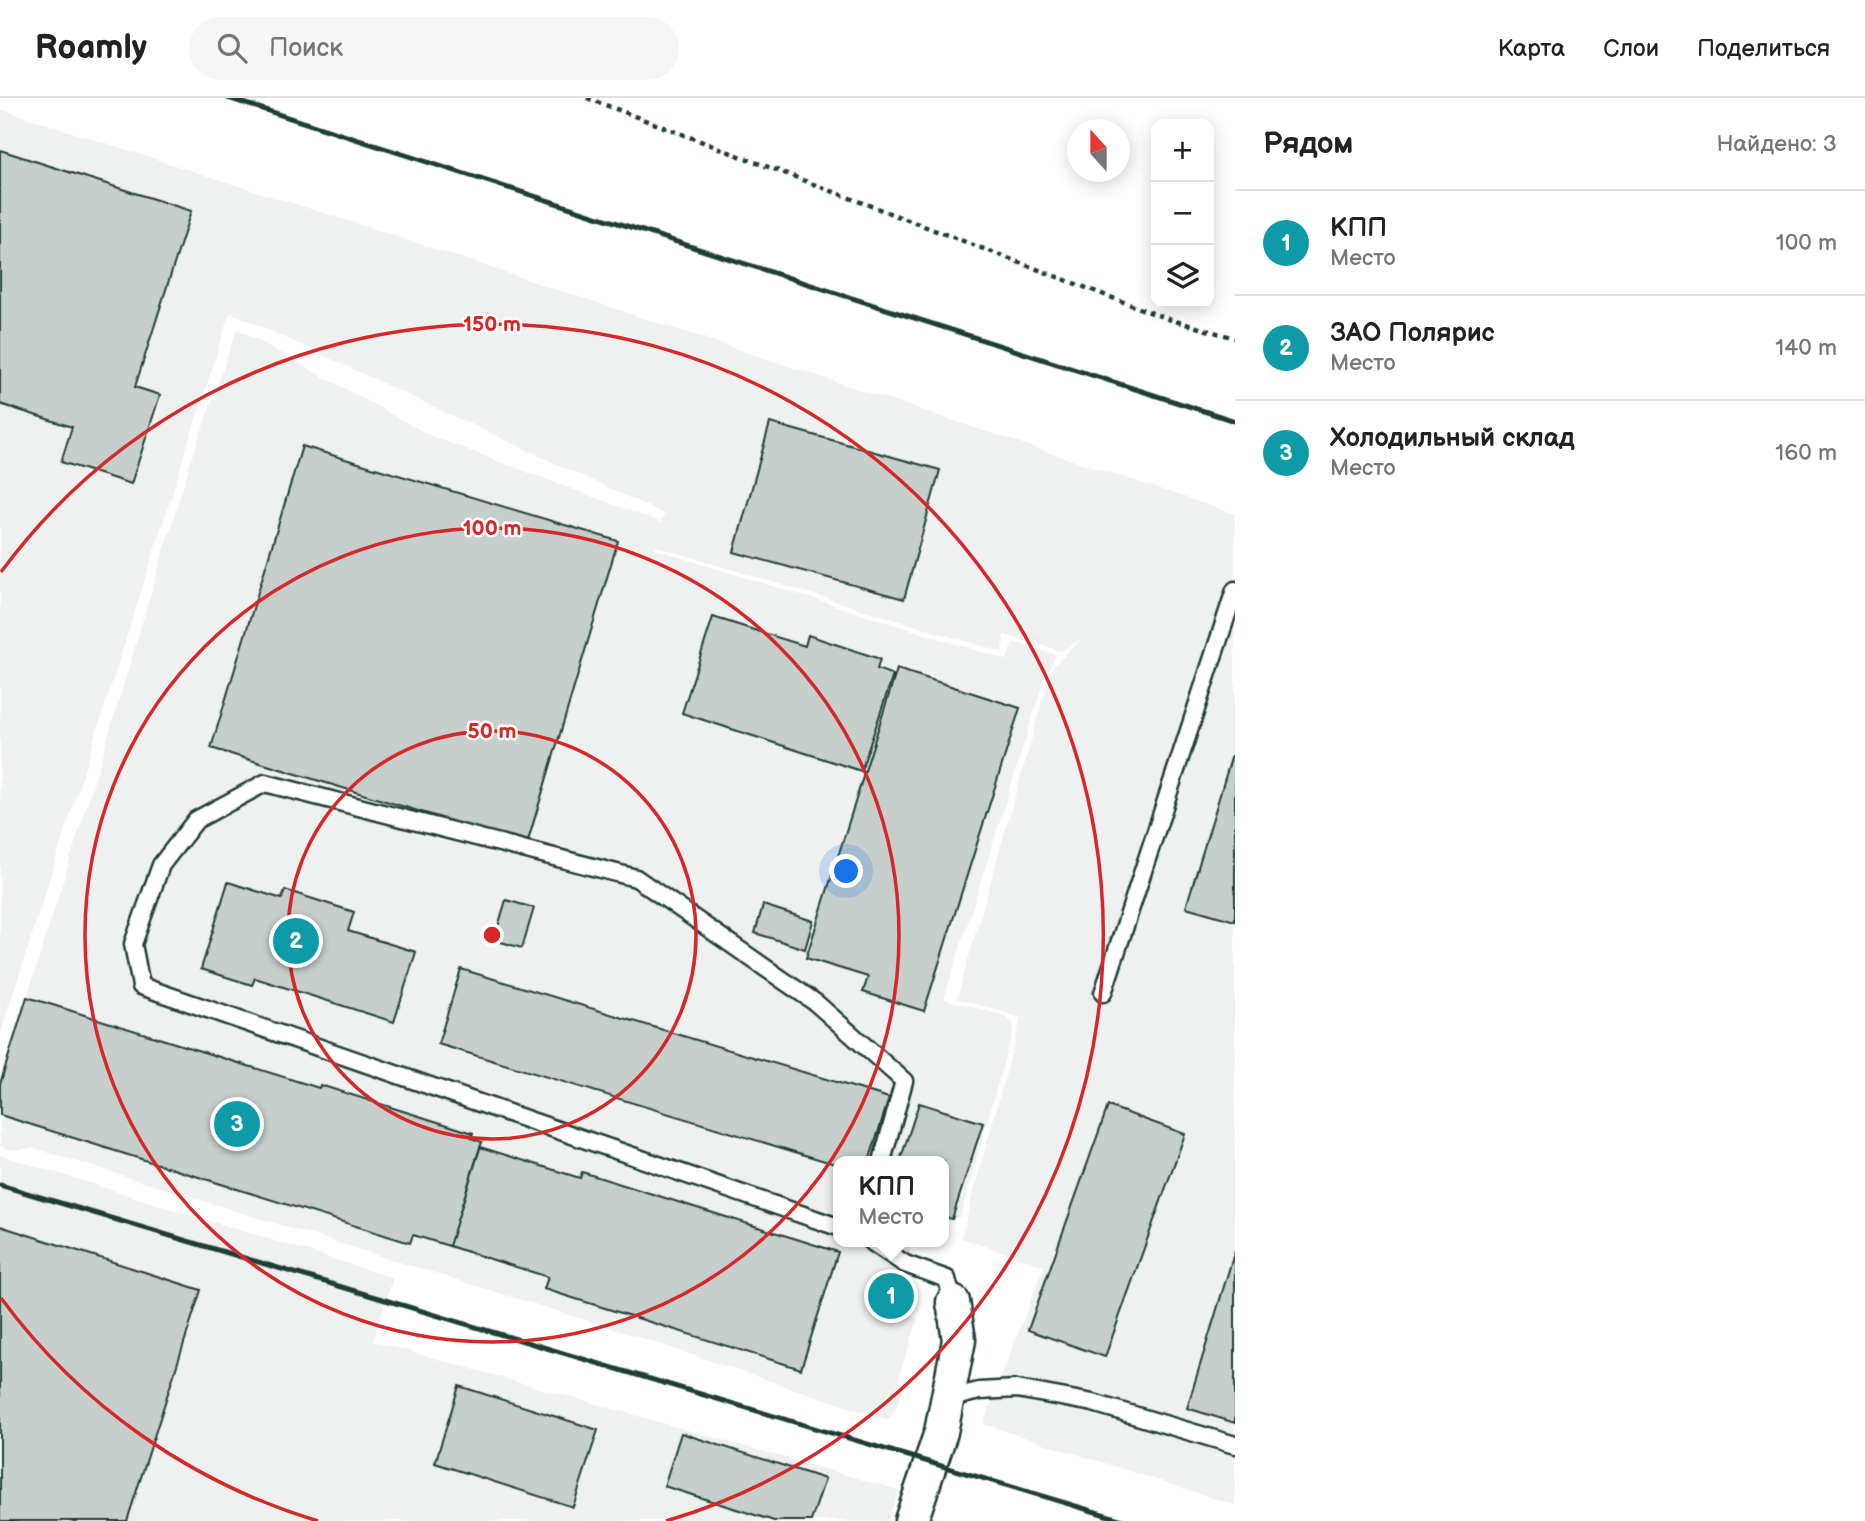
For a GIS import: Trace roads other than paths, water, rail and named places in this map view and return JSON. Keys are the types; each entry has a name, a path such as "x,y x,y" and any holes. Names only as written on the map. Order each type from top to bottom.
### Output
{"street":[{"path":"911,1521 941,1432 959,1340 953,1301"}],"lane":[{"path":"1103,993 1235,590"},
{"path":"833,1225 141,986 133,944 161,865 196,820 265,783 636,878 816,1003 904,1081 883,1156"},
{"path":"880,1247 905,1264 947,1279 953,1301"},
{"path":"947,1399 979,1391 1017,1389 1093,1403 1235,1446"}],"railway":[{"path":"228,98 1235,421"},
{"path":"0,1185 1126,1521"}],"place":[{"name":"ЗАО Полярис","path":"296,941"},
{"name":"Холодильный склад","path":"237,1124"},
{"name":"КПП","path":"891,1296"}]}
